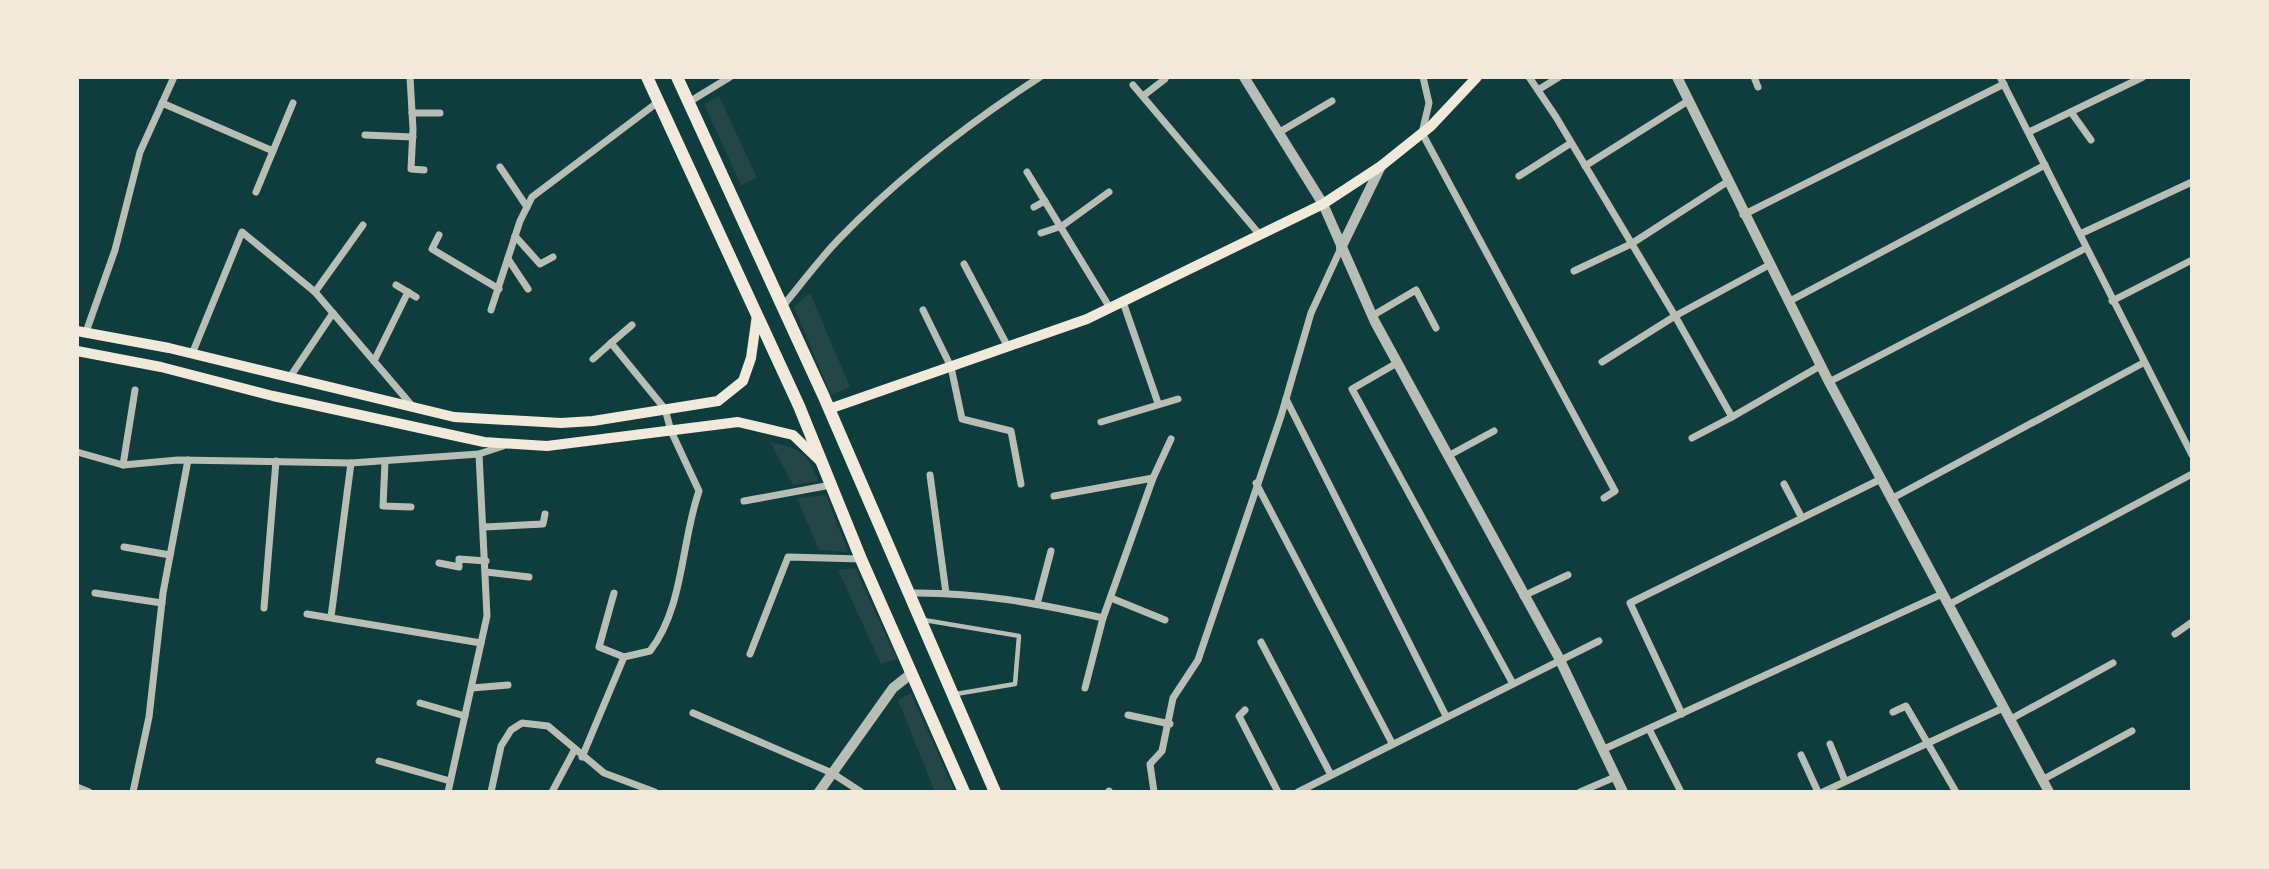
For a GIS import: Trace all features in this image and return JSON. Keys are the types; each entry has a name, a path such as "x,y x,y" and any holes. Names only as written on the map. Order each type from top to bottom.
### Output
{"main road":[{"path":"647,77 823,463 861,559 964,792"},
{"path":"677,77 829,409 995,792"},
{"path":"829,409 1008,347 1110,308 1323,204 1381,166 1422,133 1478,77"},
{"path":"82,332 192,354 415,408 486,421 561,423 593,421 718,401 734,391 743,381 751,358 757,315"},
{"path":"77,351 161,367 219,384 428,431 510,444 547,446 738,422 793,435 823,463"}],"street":[{"path":"82,332 115,250 141,152 174,77"},
{"path":"411,77 411,169 424,170"},
{"path":"689,102 730,77"},
{"path":"783,306 838,240 933,155 986,113 1040,77"},
{"path":"1244,77 1323,204 1372,316 1559,658 1623,792"},
{"path":"1423,77 1429,103 1422,133 1615,491 1604,498"},
{"path":"1529,77 1675,316 1732,417"},
{"path":"1538,90 1559,77"},
{"path":"1677,77 1743,215 1829,382 2049,792"},
{"path":"1754,77 1758,87"},
{"path":"2029,132 2143,77"},
{"path":"1143,96 1165,79"},
{"path":"1743,215 2002,81 2192,455"},
{"path":"1133,85 1260,235"},
{"path":"1279,133 1332,101"},
{"path":"1585,166 1688,101"},
{"path":"491,310 515,236 532,197 657,102"},
{"path":"162,103 273,151"},
{"path":"256,192 293,103"},
{"path":"2071,112 2091,140"},
{"path":"412,113 440,113"},
{"path":"365,135 412,137"},
{"path":"1520,176 1571,143"},
{"path":"1788,302 2045,165"},
{"path":"1154,792 1150,764 1162,751 1170,724 1173,698 1198,660 1286,398 1311,313 1381,166"},
{"path":"500,167 527,207"},
{"path":"1027,172 1110,308"},
{"path":"1574,271 1631,244 1727,182"},
{"path":"2080,234 2192,182"},
{"path":"1041,233 1062,226 1109,192"},
{"path":"1034,207 1045,201"},
{"path":"315,292 363,225"},
{"path":"192,354 242,232 315,292 415,408"},
{"path":"439,235 432,249 499,289"},
{"path":"515,236 540,264 553,257"},
{"path":"1829,382 2086,248"},
{"path":"508,259 528,289"},
{"path":"2112,301 2192,260"},
{"path":"964,264 1008,347"},
{"path":"1601,362 1675,316 1769,265"},
{"path":"396,285 416,297"},
{"path":"1372,316 1416,290 1436,328"},
{"path":"374,361 408,292"},
{"path":"1123,302 1158,403"},
{"path":"923,310 951,367 961,419 1011,431 1021,484"},
{"path":"290,377 333,313"},
{"path":"593,359 632,325"},
{"path":"611,343 665,409 671,431 699,491 662,636 650,651 624,657 599,648 614,593"},
{"path":"1397,363 1352,389 1512,682"},
{"path":"1891,499 2143,363"},
{"path":"1692,438 1821,366"},
{"path":"123,465 135,390"},
{"path":"1286,398 1446,716"},
{"path":"1101,422 1178,399"},
{"path":"1448,456 1494,431"},
{"path":"1085,688 1104,618 1153,478 1171,439"},
{"path":"77,452 123,465 188,460 351,463 479,454 510,444"},
{"path":"448,792 487,616 479,454"},
{"path":"133,792 149,717 162,603 188,460"},
{"path":"264,608 276,461"},
{"path":"385,462 383,506 411,507"},
{"path":"331,617 351,463"},
{"path":"1948,605 2192,474"},
{"path":"930,475 946,593"},
{"path":"1054,496 1153,478"},
{"path":"1682,714 1630,603 1881,479"},
{"path":"1256,483 1392,743"},
{"path":"1784,484 1802,518"},
{"path":"744,501 831,485"},
{"path":"484,527 543,524 545,514"},
{"path":"124,547 170,555"},
{"path":"1037,604 1051,551"},
{"path":"750,654 788,557 861,559"},
{"path":"439,563 459,567 459,559 486,561"},
{"path":"486,572 529,577"},
{"path":"1524,596 1568,575"},
{"path":"95,593 162,603"},
{"path":"908,593 1014,598 1104,618"},
{"path":"1602,750 1942,594"},
{"path":"1111,598 1165,621"},
{"path":"307,614 481,643"},
{"path":"2175,634 2192,622"},
{"path":"1298,792 1599,640"},
{"path":"1261,642 1331,775"},
{"path":"582,757 624,657"},
{"path":"2010,720 2113,663"},
{"path":"818,792 893,688 912,673"},
{"path":"472,688 508,685"},
{"path":"419,703 465,716"},
{"path":"1893,712 1906,706 1956,792"},
{"path":"1801,755 1821,792 2003,708"},
{"path":"1245,710 1240,716 1278,792"},
{"path":"693,713 832,772 861,792"},
{"path":"1128,715 1170,724"},
{"path":"491,792 501,746 511,730 522,723 548,726 604,773 655,792"},
{"path":"1649,729 1681,792"},
{"path":"2042,780 2132,731"},
{"path":"1830,744 1845,781"},
{"path":"552,792 575,749"},
{"path":"379,761 450,781"},
{"path":"1580,792 1615,777"},
{"path":"77,787 89,792"}],"lane":[{"path":"919,619 1019,636 1015,684 951,695"}],"shaded area":[{"path":"719,96 757,178 741,185 704,104"},
{"path":"810,293 850,387 831,395 794,307"},
{"path":"770,442 789,447 806,457 818,481 793,485"},
{"path":"826,495 848,552 819,550 797,498"},
{"path":"855,568 897,659 881,664 838,570"},
{"path":"911,693 955,792 935,792 898,700"}]}
